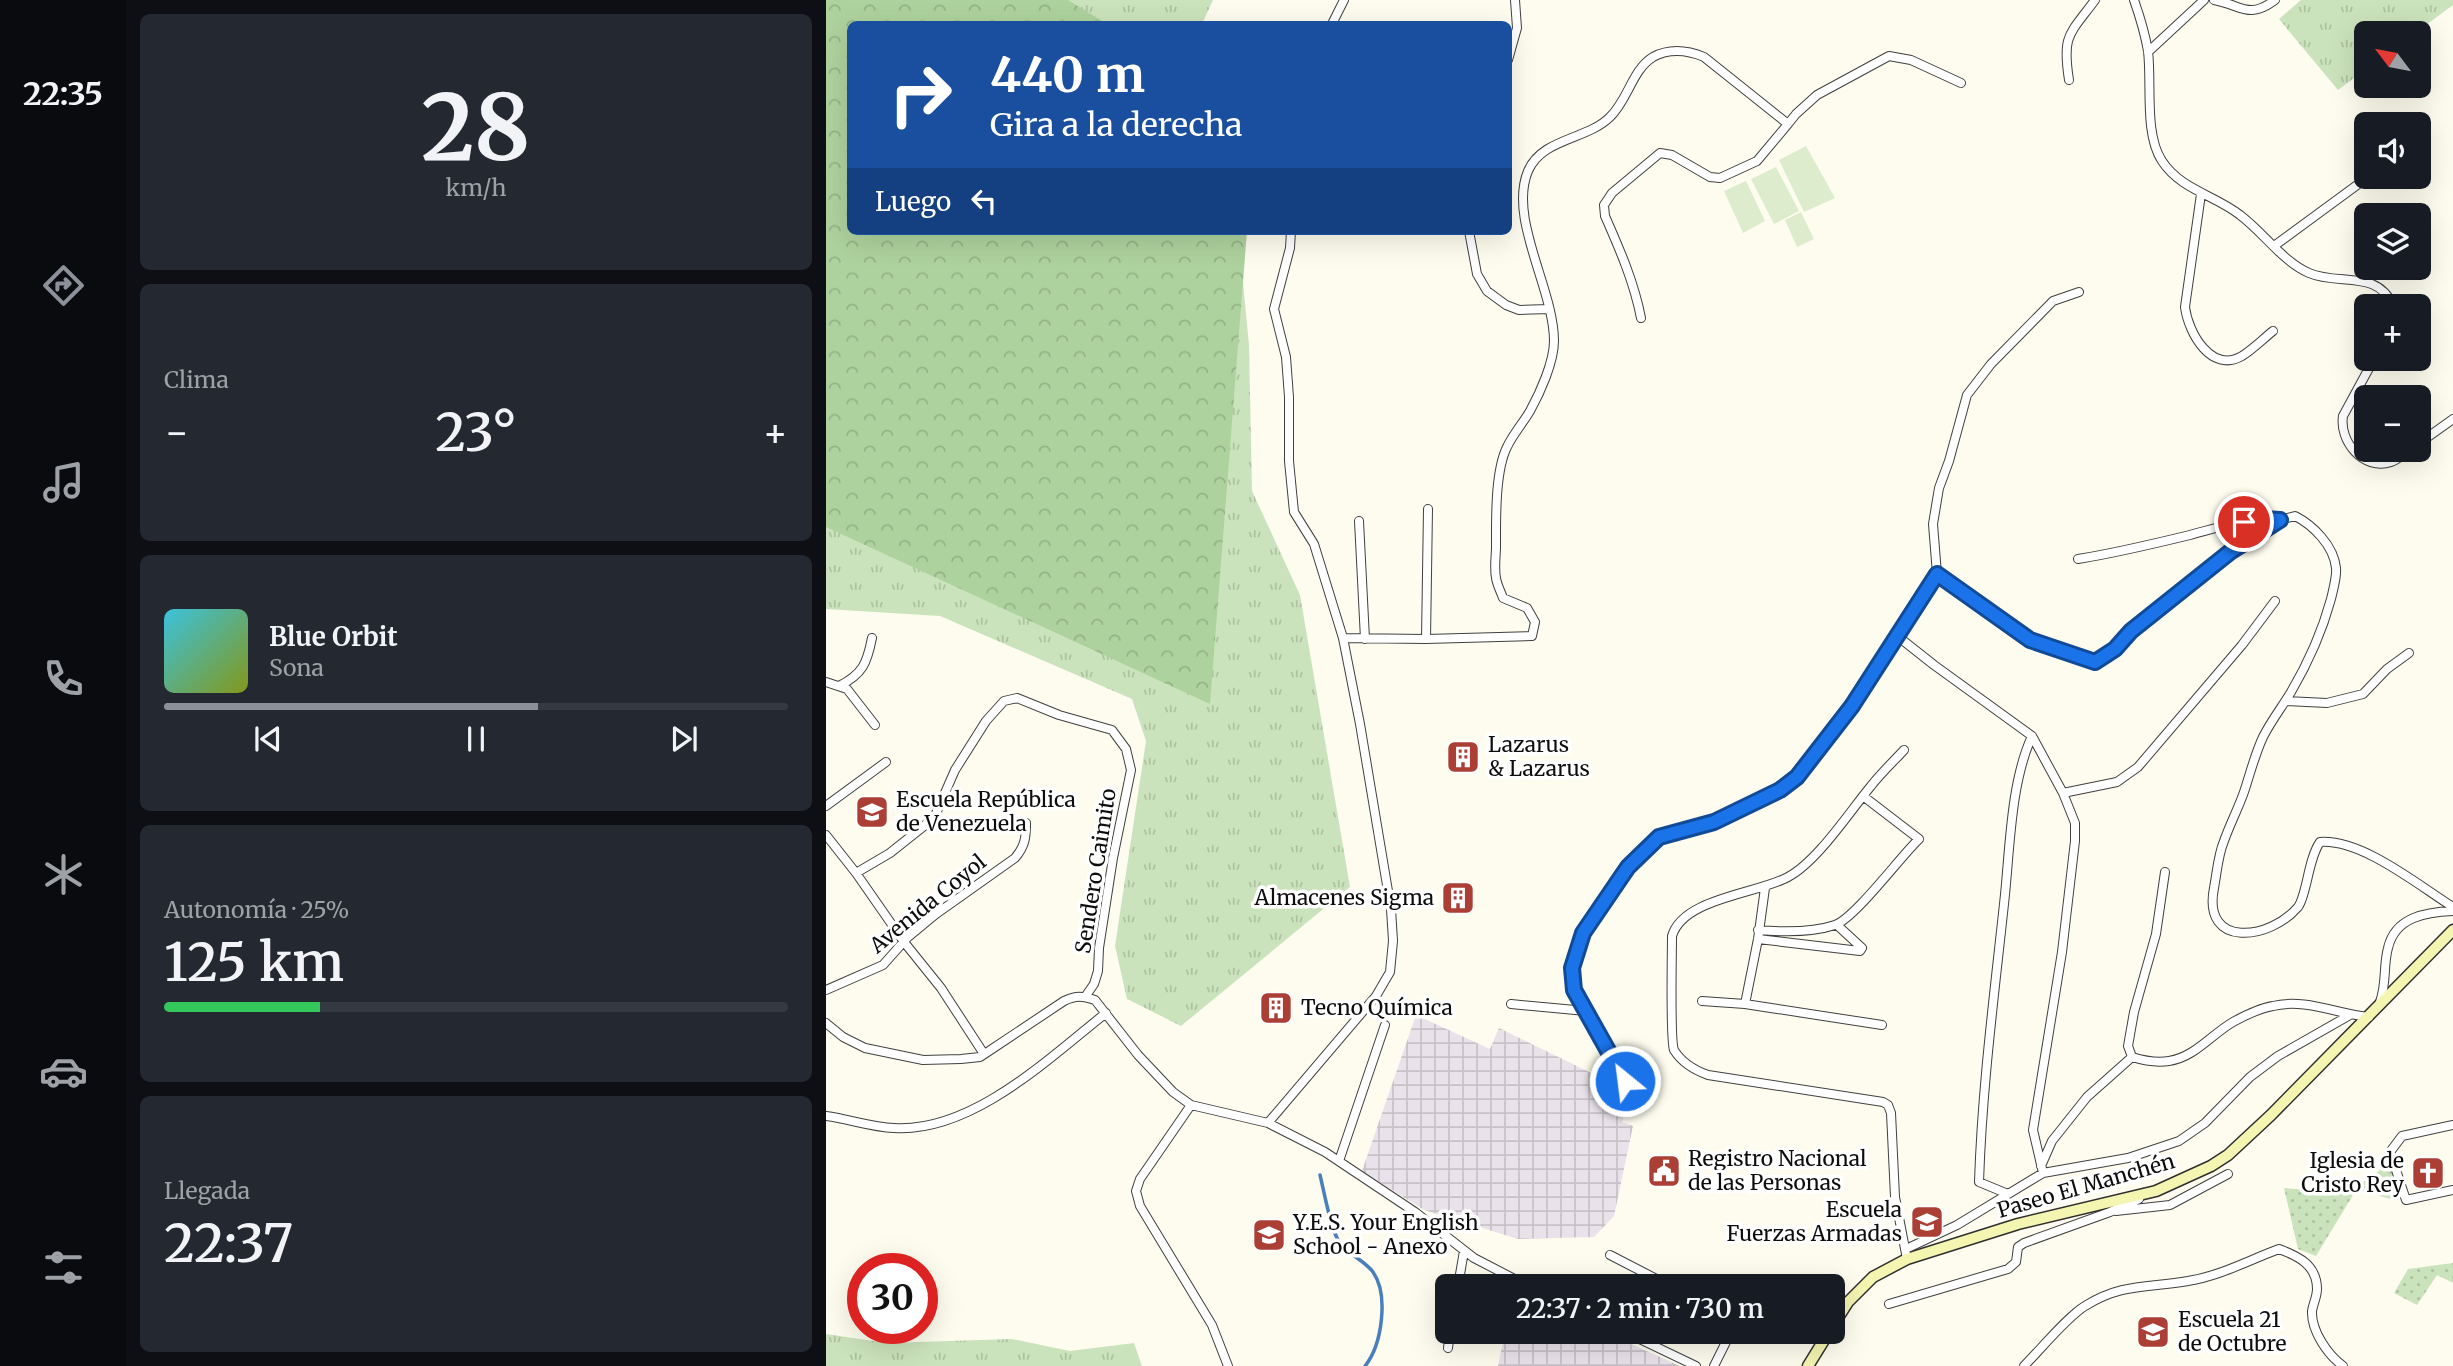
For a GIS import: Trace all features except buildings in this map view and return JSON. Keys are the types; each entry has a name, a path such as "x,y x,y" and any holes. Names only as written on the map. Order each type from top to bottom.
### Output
{"street":[{"path":"1334,21 1344,0"},
{"path":"1512,46 1517,28 1515,0"},
{"path":"2069,80 2065,53 2067,37 2095,0"},
{"path":"2134,0 2148,52 2153,141 2163,162 2183,183 2239,215 2295,265 2311,274 2329,279 2364,282 2380,287 2386,294"},
{"path":"2148,52 2204,0"},
{"path":"2214,0 2252,11 2261,10 2275,0"},
{"path":"1343,638 1532,636 1535,630 1535,622 1527,608 1503,598 1495,577 1496,499 1506,448 1530,411 1546,376 1555,342 1525,220 1522,189 1529,167 1545,149 1586,134 1611,117 1638,71 1652,58 1669,51 1689,51 1704,57 1788,124"},
{"path":"1641,318 1631,278 1603,211 1607,198 1660,153 1672,155 1710,177 1725,177 1757,160 1796,114 1818,95 1889,56 1911,60 1961,83"},
{"path":"2274,246 2354,187"},
{"path":"2201,194 2185,307 2186,320 2193,334 2203,349 2216,358 2228,360 2241,357 2273,331"},
{"path":"1268,1123 1376,996 1390,972 1394,941 1359,715 1343,638 1314,544 1294,512 1289,461 1286,356 1274,309 1290,248 1291,235"},
{"path":"1470,235 1477,274 1487,290 1506,305 1519,310 1549,309"},
{"path":"1625,1081 1574,990 1572,968 1583,933 1628,867 1659,837 1714,822 1780,790 1797,777 1852,706 1937,574 1933,524 1939,488 1950,461 1967,395 1991,364 2053,301 2079,292"},
{"path":"2354,396 2343,416 2341,426 2344,437 2354,451"},
{"path":"2431,435 2453,419"},
{"path":"2374,462 2392,462"},
{"path":"1426,639 1428,509"},
{"path":"1937,574 2030,640 2095,662 2115,649 2131,631 2230,552 2280,520 2295,516 2307,522 2331,550 2336,568 2330,602 2317,641 2286,701 2263,737 2223,843 2212,899 2214,916 2222,928 2236,933 2260,932 2281,920 2299,905 2314,850 2320,842 2331,841 2376,859 2453,909"},
{"path":"2078,559 2110,554 2225,524 2264,519 2280,520"},
{"path":"1359,521 1365,639"},
{"path":"2063,793 2117,782 2138,767 2248,638 2275,601"},
{"path":"1896,635 2032,736 2063,793 2075,823 2062,952 2033,1130 2042,1169"},
{"path":"839,686 850,681 866,664 872,638"},
{"path":"2286,701 2327,703 2363,694 2387,669 2409,653"},
{"path":"826,681 855,696 875,725"},
{"name":"Sendero Caimito","path":"856,873 890,853 934,818 955,771 998,705 1017,698 1059,715 1103,726 1118,735 1126,749 1131,770 1112,858 1098,971 1094,984 1085,997"},
{"path":"2008,1194 1979,1182 1980,1140 1988,1030 2011,837 2023,756 2032,736"},
{"path":"1905,750 1863,796 1839,828 1791,876 1765,888 1723,899 1689,913 1675,926 1672,936 1673,1048 1686,1064 1708,1074 1883,1102 1888,1105 1891,1113 1895,1197 1907,1254 2008,1194 2042,1169 2128,1158 2179,1141 2205,1123 2250,1077 2278,1056 2350,1015"},
{"path":"826,806 886,762"},
{"path":"1758,934 1837,925 1852,913 1919,839 1863,796"},
{"name":"Avenida Coyol","path":"826,990 883,965 936,914 1015,858 1023,849 1026,823"},
{"path":"826,835 904,942 942,988 984,1054"},
{"path":"2132,1057 2128,1045 2134,1012 2156,934 2165,872"},
{"path":"1745,1004 1765,888"},
{"path":"2379,1007 2386,975 2387,948 2394,931 2410,919 2453,909"},
{"path":"1758,934 1860,951 1862,948 1837,925"},
{"name":"Paseo El Manchén","path":"1845,1306 1873,1276 1907,1254 2156,1191 2192,1177 2228,1155 2369,1017 2453,930"},
{"path":"826,1023 843,1037 865,1048 923,1060 961,1059 980,1057 1075,996 1095,1000 1138,1055 1173,1092 1191,1105 1268,1123 1301,1139 1415,1212 1464,1251 1506,1274"},
{"path":"1702,1001 1745,1004 1882,1025"},
{"path":"2132,1057 2151,1062 2172,1061 2193,1052 2233,1022 2272,1006 2299,1003 2369,1017"},
{"path":"1511,1004 1586,1012"},
{"path":"826,1116 893,1128 934,1124 994,1099 1015,1086 1106,1013"},
{"path":"1339,1161 1385,1025"},
{"path":"2042,1169 2052,1141 2087,1097 2132,1057"},
{"path":"1191,1105 1140,1179 1136,1191 1140,1206 1212,1325 1228,1366"},
{"path":"2453,1125 2402,1136 2390,1152 2406,1200 2453,1190"},
{"path":"2110,1212 2170,1205 2228,1174"},
{"path":"1889,1304 2008,1269 2015,1262 2018,1247 2024,1243 2110,1212 2156,1191"},
{"path":"2024,1366 2082,1307 2111,1292 2136,1286 2189,1281 2219,1273 2279,1249 2301,1257 2311,1270 2317,1289 2312,1312 2318,1334 2334,1359 2343,1366"},
{"path":"1460,1274 1464,1251"},
{"path":"1611,1255 1647,1274"},
{"path":"1448,1344 1448,1348"},
{"path":"1650,1344 1696,1366"},
{"path":"1714,1366 1725,1344"},
{"path":"1811,1363 1822,1344"}],"shaded area":[{"path":"1416,1015 1490,1049 1499,1028 1624,1089 1614,1109 1625,1113 1622,1122 1633,1126 1614,1216 1594,1237 1518,1239 1424,1210 1362,1171"},
{"path":"1503,1344 1631,1344 1680,1366 1498,1366"}],"green space":[{"path":"826,0 1213,0 1203,21 847,21 847,235 1238,235 1249,345 1252,491 1300,595 1350,887 1181,1026 1127,999 1115,946 1146,741 1132,699 940,616 826,609"},
{"path":"826,0 1068,0 1102,21 847,21 847,235 1247,235 1210,704 826,527"},
{"path":"2301,0 2453,0 2453,5 2431,21 2354,21 2354,78 2338,90 2279,19"},
{"path":"1806,146 1835,198 1804,212 1779,160"},
{"path":"1776,167 1799,211 1774,224 1751,179"},
{"path":"1746,181 1765,221 1743,233 1724,191"},
{"path":"1801,212 1814,239 1797,247 1785,220"},
{"path":"2390,1159 2402,1197 2391,1199 2361,1191 2353,1195 2316,1256 2298,1249 2284,1188 2342,1189 2368,1180"},
{"path":"2453,1263 2453,1283 2437,1275 2417,1305 2394,1293 2408,1269"},
{"path":"826,1334 847,1337 847,1344 938,1344 938,1341 1012,1339 1070,1351 1134,1343 1142,1366 826,1366"}],"waterway":[{"path":"1320,1175 1337,1238 1373,1272 1381,1293 1379,1333 1376,1346 1365,1366"}],"place":[{"name":"Lazarus & Lazarus","path":"1463,757"},
{"name":"Escuela República de Venezuela","path":"872,812"},
{"name":"Almacenes Sigma","path":"1458,898"},
{"name":"Tecno Química","path":"1276,1008"},
{"name":"Registro Nacional de las Personas","path":"1664,1171"},
{"name":"Iglesia de Cristo Rey","path":"2428,1173"},
{"name":"Escuela Fuerzas Armadas","path":"1927,1222"},
{"name":"Y.E.S. Your English School - Anexo","path":"1269,1235"},
{"name":"Escuela 21 de Octubre","path":"2153,1332"}],"route":[{"path":"1625,1081 1574,990 1572,968 1583,933 1628,867 1659,837 1714,822 1780,790 1797,777 1852,706 1937,574 2030,640 2095,662 2115,649 2131,631 2230,552 2280,520 2244,522"}]}
